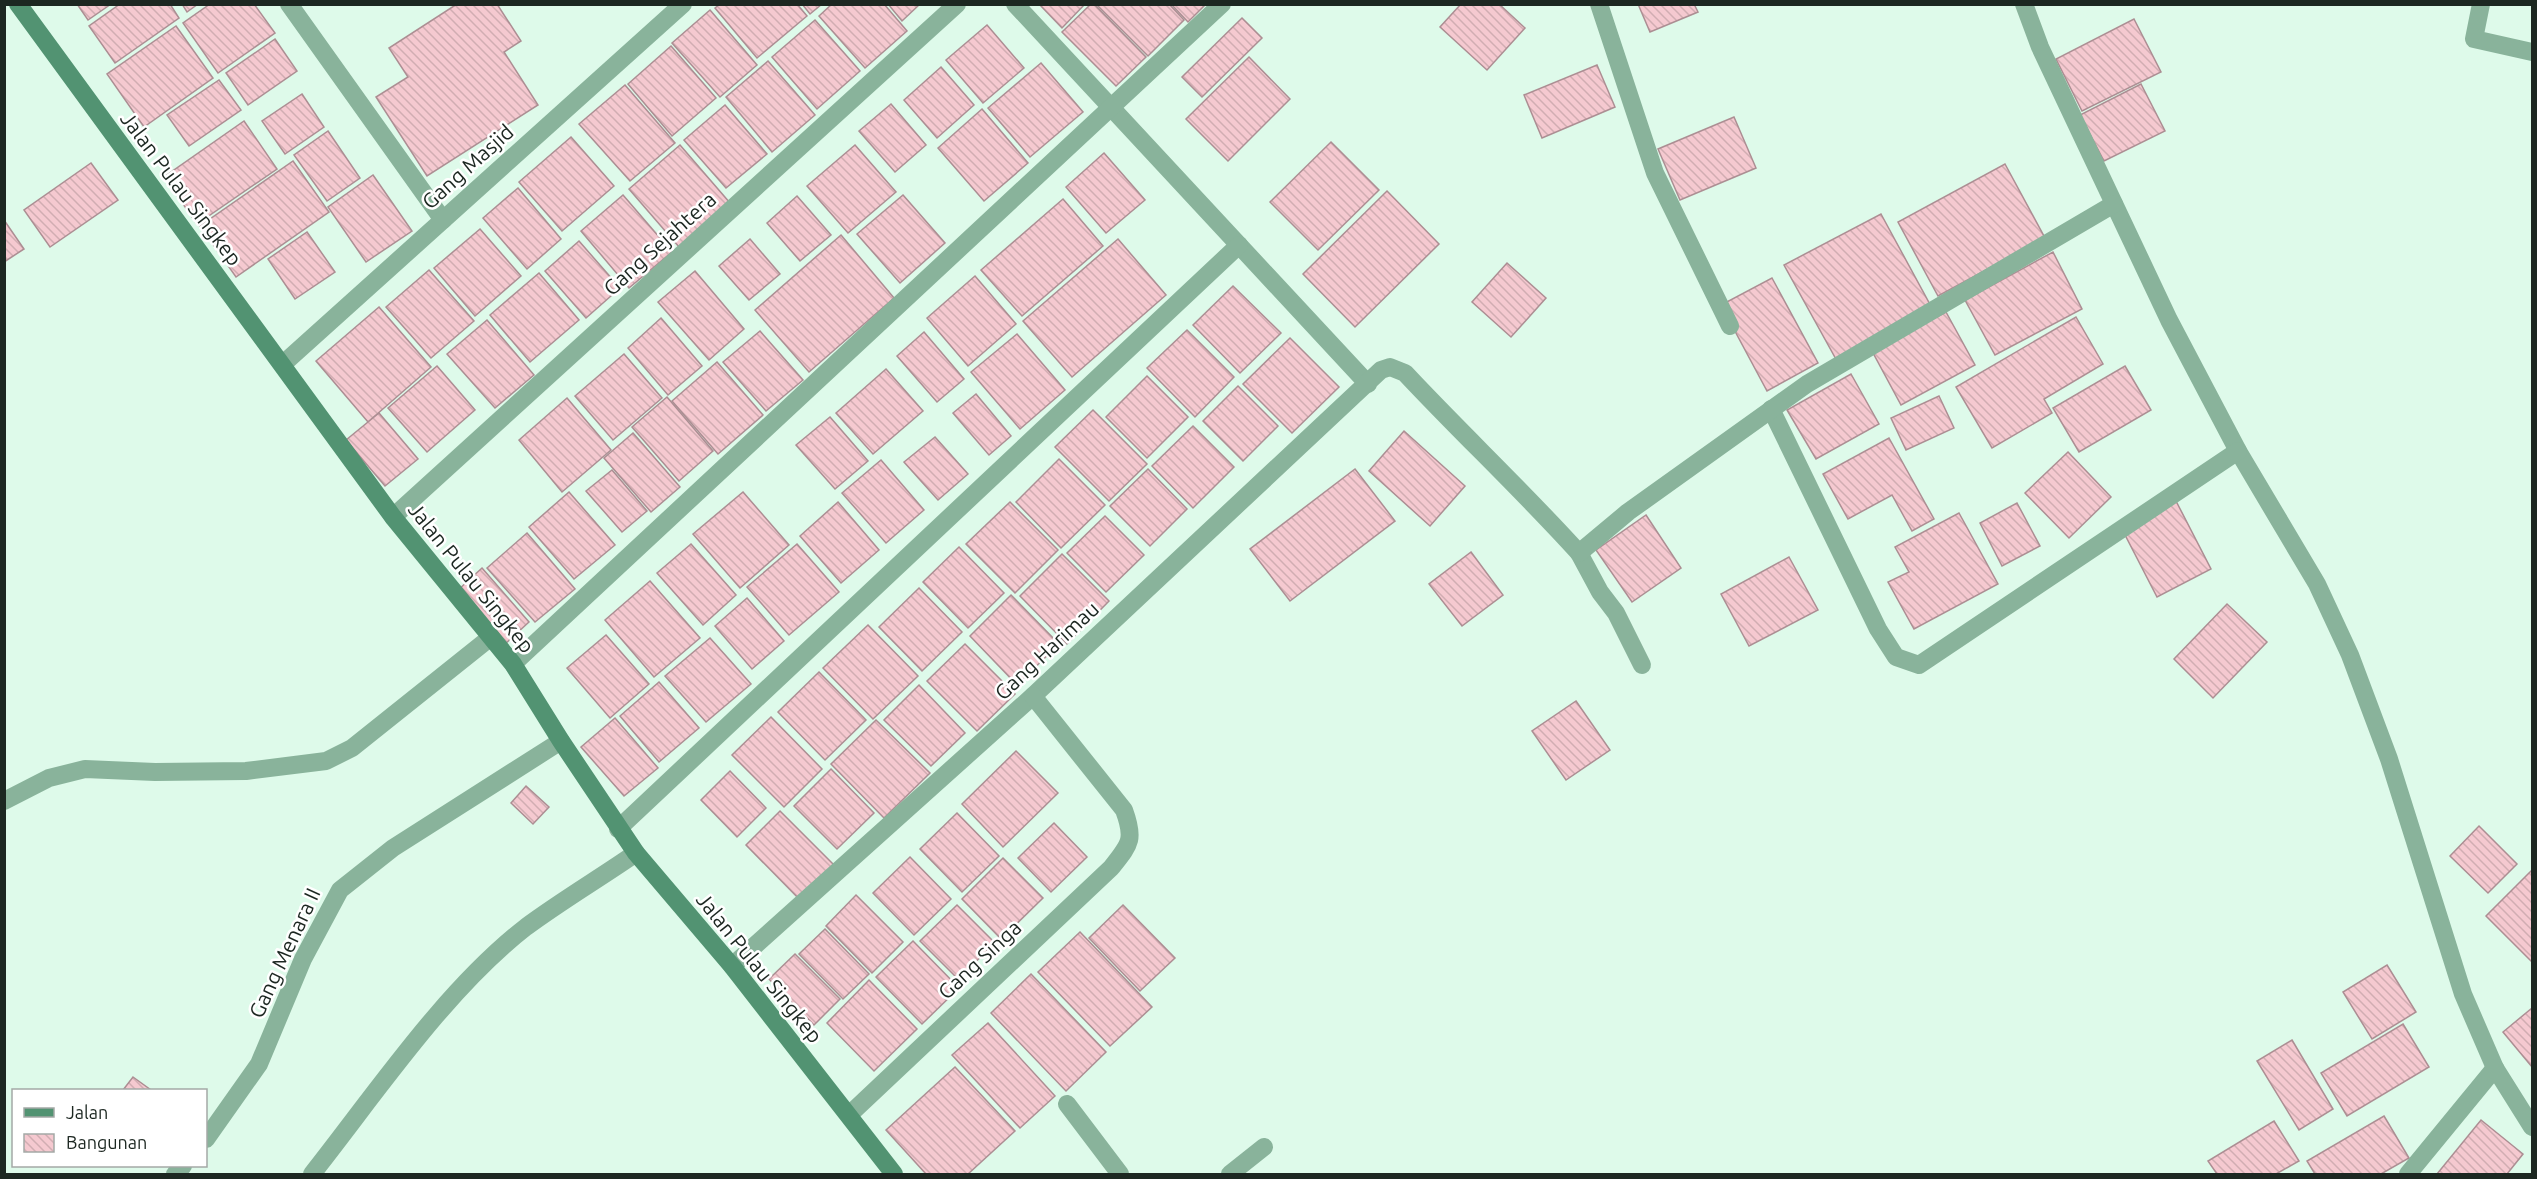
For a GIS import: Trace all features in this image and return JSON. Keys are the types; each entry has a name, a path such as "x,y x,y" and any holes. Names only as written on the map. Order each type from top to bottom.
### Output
{"street":[{"name":"Jalan Pulau Singkep","path":"18,4 393,517 513,664 618,829 732,966 849,1115 891,1173"},
{"path":"290,4 443,220"},
{"name":"Gang Masjid","path":"283,364 683,4"},
{"name":"Gang Sejahtera","path":"393,517 957,4"},
{"path":"1015,4 1368,384"},
{"path":"513,664 1113,108 1222,4"},
{"path":"1599,4 1655,173 1730,326"},
{"path":"2024,4 2040,47 2169,320 2238,451 2317,584 2350,656 2389,759 2463,994 2495,1068 2532,1127"},
{"path":"2481,4 2474,39 2532,52"},
{"path":"1642,665 1616,613 1600,592 1579,553 1628,512 1808,384 2114,204"},
{"path":"618,829 1239,245"},
{"name":"Gang Harimau","path":"732,966 1033,696 1381,370 1390,367 1405,373 1474,446 1532,501 1579,553"},
{"path":"1771,409 1878,629 1896,657 1919,665 2238,451"},
{"path":"4,801 49,778 86,769 155,772 246,771 326,761 352,748 491,637"},
{"name":"Gang Singa","path":"849,1115 1111,867 1126,849 1132,831 1124,810 1033,696"},
{"name":"Gang Menara II","path":"207,1138 259,1064 303,959 340,890 393,848 561,741"},
{"path":"312,1174 424,1031 481,968 526,927 636,853"},
{"path":"2408,1174 2495,1068"},
{"path":"1067,1104 1120,1174"},
{"path":"1230,1174 1264,1147"}],"building":[{"path":"77,4 111,4 88,20"},
{"path":"120,4 170,4 179,18 115,63 89,26"},
{"path":"182,4 198,4 187,12"},
{"path":"210,4 254,4 275,33 218,73 183,23"},
{"path":"457,4 497,4 521,41 504,52 538,105 427,176 376,97 408,77 389,48"},
{"path":"720,4 797,4 807,16 757,58 715,8"},
{"path":"802,4 822,4 810,14"},
{"path":"832,4 884,4 907,31 865,68 819,16"},
{"path":"888,4 920,4 902,21"},
{"path":"1039,4 1085,4 1062,28"},
{"path":"1091,4 1094,4 1146,57 1116,86 1062,32"},
{"path":"1096,4 1169,4 1184,20 1148,56"},
{"path":"1171,4 1206,4 1188,22"},
{"path":"1461,4 1499,4 1525,28 1487,70 1440,27"},
{"path":"1638,4 1694,4 1698,12 1650,32"},
{"path":"710,10 757,65 720,97 672,43"},
{"path":"1242,18 1262,38 1202,97 1182,77"},
{"path":"2134,19 2161,72 2082,111 2056,59"},
{"path":"815,20 860,71 817,109 772,57"},
{"path":"987,25 1024,68 983,103 946,60"},
{"path":"176,26 213,78 144,127 107,74"},
{"path":"275,39 297,71 248,105 226,73"},
{"path":"671,46 716,98 672,136 628,84"},
{"path":"1249,57 1290,99 1228,161 1186,119"},
{"path":"768,61 815,115 772,152 726,97"},
{"path":"1041,63 1083,112 1030,157 988,108"},
{"path":"1597,65 1615,107 1542,138 1524,95"},
{"path":"941,67 974,105 937,138 904,100"},
{"path":"219,80 241,110 189,146 167,115"},
{"path":"2141,84 2165,131 2104,161 2080,115"},
{"path":"625,85 675,143 630,181 579,124"},
{"path":"302,94 324,127 285,154 262,121"},
{"path":"891,104 926,145 895,172 859,131"},
{"path":"725,105 767,154 726,188 684,140"},
{"path":"982,109 1028,163 984,201 938,148"},
{"path":"1734,117 1756,168 1680,200 1658,149"},
{"path":"244,121 277,169 197,224 164,177"},
{"path":"328,131 360,178 327,201 294,155"},
{"path":"571,137 614,186 562,231 519,182"},
{"path":"1331,142 1379,190 1318,250 1270,202"},
{"path":"680,145 730,203 679,247 629,189"},
{"path":"855,145 896,192 848,233 807,186"},
{"path":"1104,153 1145,200 1106,233 1066,187"},
{"path":"293,161 329,212 236,277 200,226"},
{"path":"91,163 118,200 50,247 24,210"},
{"path":"2005,164 2045,238 1938,296 1898,222"},
{"path":"373,175 412,231 366,262 328,207"},
{"path":"518,188 561,239 527,269 483,218"},
{"path":"1387,191 1439,244 1355,327 1303,274"},
{"path":"623,195 672,252 629,288 581,231"},
{"path":"903,195 945,243 900,283 857,234"},
{"path":"797,196 831,235 800,261 767,223"},
{"path":"1063,199 1103,246 1022,316 981,270"},
{"path":"1881,214 1933,310 1837,361 1784,265"},
{"path":"4,220 24,249 4,262"},
{"path":"480,229 521,276 475,316 434,268"},
{"path":"307,232 335,272 295,299 268,259"},
{"path":"841,235 894,298 809,372 755,310"},
{"path":"750,239 780,274 749,300 719,266"},
{"path":"1118,239 1166,295 1072,377 1023,321"},
{"path":"579,241 620,288 586,318 545,271"},
{"path":"2053,252 2082,309 1995,355 1965,300"},
{"path":"1507,263 1546,298 1511,337 1472,302"},
{"path":"429,270 474,321 431,358 386,307"},
{"path":"695,271 744,329 709,360 658,302"},
{"path":"539,273 579,320 530,362 490,315"},
{"path":"975,276 1016,324 968,366 927,318"},
{"path":"1772,278 1818,363 1767,391 1721,305"},
{"path":"1233,286 1281,333 1240,373 1193,325"},
{"path":"379,307 431,367 368,422 316,361"},
{"path":"1946,312 1975,365 1901,405 1872,351"},
{"path":"2076,317 2103,364 2044,399 2052,413 1992,448 1956,387"},
{"path":"661,318 702,366 668,395 628,348"},
{"path":"487,320 534,375 495,408 447,354"},
{"path":"1187,330 1234,377 1195,417 1147,368"},
{"path":"760,331 803,380 766,411 723,362"},
{"path":"924,332 964,379 937,402 897,356"},
{"path":"1017,334 1065,390 1020,429 971,372"},
{"path":"1290,338 1339,387 1292,433 1243,384"},
{"path":"624,354 662,398 613,440 575,396"},
{"path":"717,362 763,415 718,454 672,401"},
{"path":"437,366 475,410 427,452 388,408"},
{"path":"2125,366 2151,410 2079,452 2053,408"},
{"path":"886,369 923,411 873,454 836,413"},
{"path":"1851,374 1879,424 1816,459 1787,410"},
{"path":"1147,376 1188,417 1147,458 1106,417"},
{"path":"1238,386 1278,426 1243,461 1203,421"},
{"path":"976,394 1011,436 989,455 953,413"},
{"path":"1939,396 1954,428 1906,450 1891,418"},
{"path":"667,397 713,451 679,481 632,427"},
{"path":"567,398 611,450 562,492 519,440"},
{"path":"1093,410 1147,464 1109,501 1055,447"},
{"path":"379,413 418,459 385,486 346,440"},
{"path":"830,417 868,461 835,489 796,445"},
{"path":"1193,426 1234,467 1193,508 1152,466"},
{"path":"1404,431 1465,486 1430,526 1369,471"},
{"path":"633,433 680,487 651,512 604,458"},
{"path":"935,437 968,474 938,500 904,462"},
{"path":"1889,438 1934,519 1912,531 1892,495 1848,519 1823,474"},
{"path":"2068,452 2111,497 2069,538 2025,493"},
{"path":"1059,459 1105,505 1061,548 1016,502"},
{"path":"881,460 924,510 886,543 842,493"},
{"path":"1148,469 1187,509 1150,546 1110,506"},
{"path":"1355,469 1395,521 1290,601 1250,549"},
{"path":"612,470 647,511 622,532 586,491"},
{"path":"569,492 615,545 574,579 529,527"},
{"path":"743,492 789,545 740,588 693,534"},
{"path":"2176,501 2211,569 2157,597 2122,529"},
{"path":"838,502 879,550 841,583 800,536"},
{"path":"1010,502 1058,550 1015,593 966,544"},
{"path":"2017,503 2040,546 2002,566 1980,523"},
{"path":"1959,513 1998,584 1914,629 1888,582 1909,572 1895,547"},
{"path":"1646,515 1681,568 1632,602 1596,550"},
{"path":"1105,516 1144,555 1106,592 1067,553"},
{"path":"527,533 575,589 535,622 487,568"},
{"path":"691,544 736,595 703,625 657,573"},
{"path":"797,544 839,592 789,635 747,587"},
{"path":"959,547 1004,593 968,628 923,582"},
{"path":"1471,552 1503,595 1462,626 1429,584"},
{"path":"1062,554 1109,601 1067,644 1020,596"},
{"path":"1789,557 1818,610 1749,646 1721,594"},
{"path":"482,568 529,622 504,645 457,591"},
{"path":"650,581 700,638 654,677 605,620"},
{"path":"919,588 962,632 922,671 879,627"},
{"path":"1011,595 1059,644 1017,685 970,636"},
{"path":"747,598 784,641 752,669 715,626"},
{"path":"2227,604 2267,642 2213,698 2174,659"},
{"path":"868,625 918,676 873,719 823,668"},
{"path":"606,635 649,684 610,718 567,668"},
{"path":"710,638 751,684 706,722 665,676"},
{"path":"965,644 1015,694 977,731 927,681"},
{"path":"819,672 866,720 825,760 778,712"},
{"path":"659,682 699,728 659,762 620,716"},
{"path":"919,685 965,733 931,766 884,720"},
{"path":"1576,701 1610,750 1566,780 1532,731"},
{"path":"771,717 822,769 784,807 732,755"},
{"path":"615,718 658,768 624,796 581,747"},
{"path":"876,720 930,773 884,818 831,764"},
{"path":"1016,751 1058,793 1003,847 962,804"},
{"path":"831,769 874,813 837,849 794,806"},
{"path":"730,771 766,808 737,837 701,800"},
{"path":"526,786 549,807 533,824 511,803"},
{"path":"780,811 837,868 802,902 746,845"},
{"path":"957,813 999,856 962,892 920,849"},
{"path":"1054,823 1087,857 1051,892 1018,858"},
{"path":"2479,826 2517,864 2488,893 2450,856"},
{"path":"910,857 951,899 914,935 873,893"},
{"path":"1003,858 1043,898 1001,939 962,899"},
{"path":"2532,870 2532,962 2486,916"},
{"path":"856,895 903,942 872,973 826,926"},
{"path":"957,905 995,943 958,979 920,941"},
{"path":"1123,905 1175,958 1140,991 1089,938"},
{"path":"825,929 869,974 843,999 799,954"},
{"path":"1080,932 1152,1007 1110,1046 1038,972"},
{"path":"913,941 959,988 922,1024 876,977"},
{"path":"795,954 840,999 814,1025 769,979"},
{"path":"2387,965 2416,1012 2372,1039 2343,992"},
{"path":"1031,974 1106,1052 1066,1091 991,1013"},
{"path":"869,980 917,1029 874,1071 827,1023"},
{"path":"2532,1008 2532,1067 2503,1032"},
{"path":"988,1023 1055,1096 1020,1128 952,1055"},
{"path":"2403,1024 2429,1067 2347,1116 2321,1073"},
{"path":"2292,1040 2333,1109 2299,1130 2257,1061"},
{"path":"955,1067 1015,1131 968,1174 926,1174 886,1130"},
{"path":"133,1077 150,1089 124,1089"},
{"path":"2384,1116 2409,1158 2381,1174 2315,1174 2307,1161"},
{"path":"2481,1120 2523,1154 2507,1174 2437,1174"},
{"path":"2274,1121 2299,1161 2276,1174 2217,1174 2208,1161"}]}
